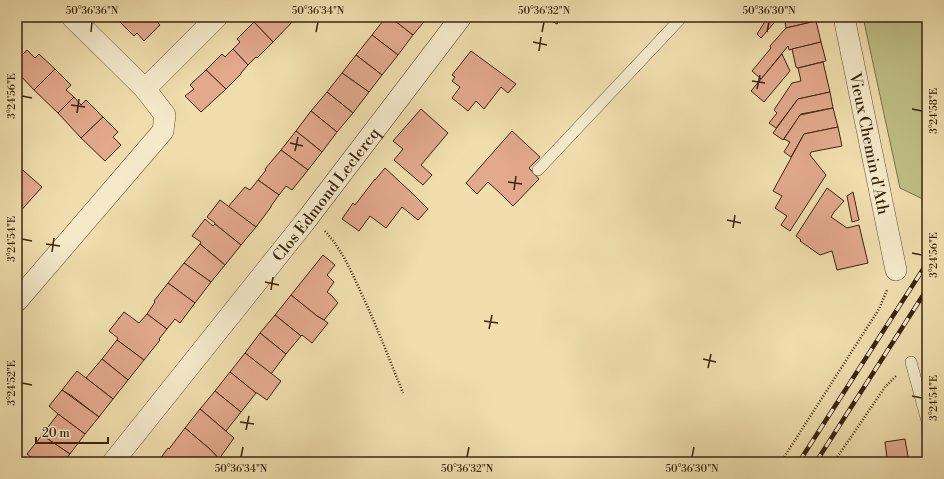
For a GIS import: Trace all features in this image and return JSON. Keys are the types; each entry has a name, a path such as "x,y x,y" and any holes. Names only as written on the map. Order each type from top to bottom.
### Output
{"street":[{"path":"17,301 164,131 166,115 145,89 72,17"},
{"path":"145,89 217,17"},
{"name":"Clos Edmond Leclercq","path":"113,462 310,215 460,17"},
{"name":"Vieux Chemin d'Ath","path":"844,17 896,270"}],"lane":[{"path":"538,170 682,17"},
{"path":"911,362 927,421"}],"path":[{"path":"310,215 331,238 348,263 377,328 403,393"},
{"path":"781,462 879,309 896,270"},
{"path":"834,462 885,387 911,362"}],"green space":[{"path":"863,17 927,17 927,201 900,188"}],"building":[{"path":"121,17 153,17 160,25 144,41 137,33 134,36 118,20"},
{"path":"259,17 297,17 273,42 254,22"},
{"path":"386,17 390,17 413,35 398,55 372,35"},
{"path":"390,17 428,17 413,35"},
{"path":"545,17 562,17 557,24"},
{"path":"766,17 779,17 761,38 757,34 766,20"},
{"path":"784,17 816,17 816,21 786,28"},
{"path":"816,21 821,42 789,50 788,46 761,79 752,71 771,48 770,46 786,28"},
{"path":"254,22 273,42 248,65 233,49 240,42 237,39"},
{"path":"372,35 398,55 382,75 356,55"},
{"path":"821,42 826,61 798,68 796,67 792,49"},
{"path":"233,49 248,65 226,89 206,70 222,54 225,57"},
{"path":"27,50 35,58 39,54 55,69 34,90 17,72 17,60"},
{"path":"471,51 516,84 508,93 501,87 484,109 476,101 468,111 452,98 460,87 452,81 455,77 452,75"},
{"path":"782,54 790,71 764,102 751,91"},
{"path":"356,55 382,75 369,92 342,73"},
{"path":"823,62 830,92 798,99 776,128 769,123 777,113 774,110 792,83 801,81 798,68"},
{"path":"55,69 71,85 66,90 74,97 58,113 34,90"},
{"path":"206,70 226,89 201,112 185,96 194,89 190,85"},
{"path":"342,73 369,92 353,113 327,92"},
{"path":"327,92 353,113 337,132 311,111"},
{"path":"830,92 833,108 801,114 783,140 773,133 798,99"},
{"path":"74,97 81,105 86,100 103,117 81,138 58,113"},
{"path":"833,108 838,127 804,134 791,157 784,152 790,142 784,139 800,115"},
{"path":"421,109 448,133 421,165 432,175 423,185 394,160 403,149 393,141"},
{"path":"311,111 337,132 322,152 296,131"},
{"path":"103,117 118,132 113,137 121,145 105,161 81,138"},
{"path":"838,127 842,146 811,152 810,155 826,175 790,231 781,225 787,216 775,208 782,196 773,191 804,134"},
{"path":"296,131 322,152 308,170 281,150"},
{"path":"512,131 540,157 529,168 539,179 513,206 488,182 477,194 466,183"},
{"path":"281,150 308,170 292,190 286,186 279,195 258,180"},
{"path":"17,165 42,187 17,215"},
{"path":"385,168 428,209 418,220 402,207 386,228 370,216 359,231 342,219 353,203 355,205"},
{"path":"258,180 279,195 256,227 228,207 245,187 250,190"},
{"path":"827,188 844,201 831,217 847,228 859,225 868,263 837,270 832,251 820,255 800,241 801,240 796,236"},
{"path":"853,192 859,220 852,222 847,196"},
{"path":"220,200 256,227 241,245 207,217"},
{"path":"205,219 213,226 215,224 241,245 225,265 200,244 201,242 192,236"},
{"path":"200,244 225,265 211,282 184,263"},
{"path":"323,255 335,265 327,275 334,282 327,292 338,303 324,320 291,295"},
{"path":"184,263 211,282 195,303 168,283"},
{"path":"168,283 195,303 180,323 175,319 167,329 147,314 155,302 154,301"},
{"path":"291,295 328,323 312,343 275,315"},
{"path":"124,312 139,323 147,314 167,329 144,360 117,340 118,338 109,331"},
{"path":"275,315 301,336 286,354 260,333"},
{"path":"260,333 286,354 271,374 245,353"},
{"path":"117,340 144,360 128,380 102,359"},
{"path":"245,353 281,381 267,400 230,372"},
{"path":"102,359 128,380 113,399 86,378"},
{"path":"77,371 113,399 99,417 62,390"},
{"path":"230,372 256,393 241,412 215,391"},
{"path":"62,390 99,417 85,434 49,406"},
{"path":"215,391 241,412 226,431 200,409"},
{"path":"200,409 234,438 219,459 211,450 185,428"},
{"path":"58,414 85,434 70,454 42,435"},
{"path":"185,428 211,450 219,459 216,462 164,462 160,459"},
{"path":"42,435 70,454 63,462 37,462 27,454"},
{"path":"905,439 909,462 870,462 887,458 885,442"}],"railway":[{"path":"799,462 927,263"},
{"path":"816,462 927,289"}]}
